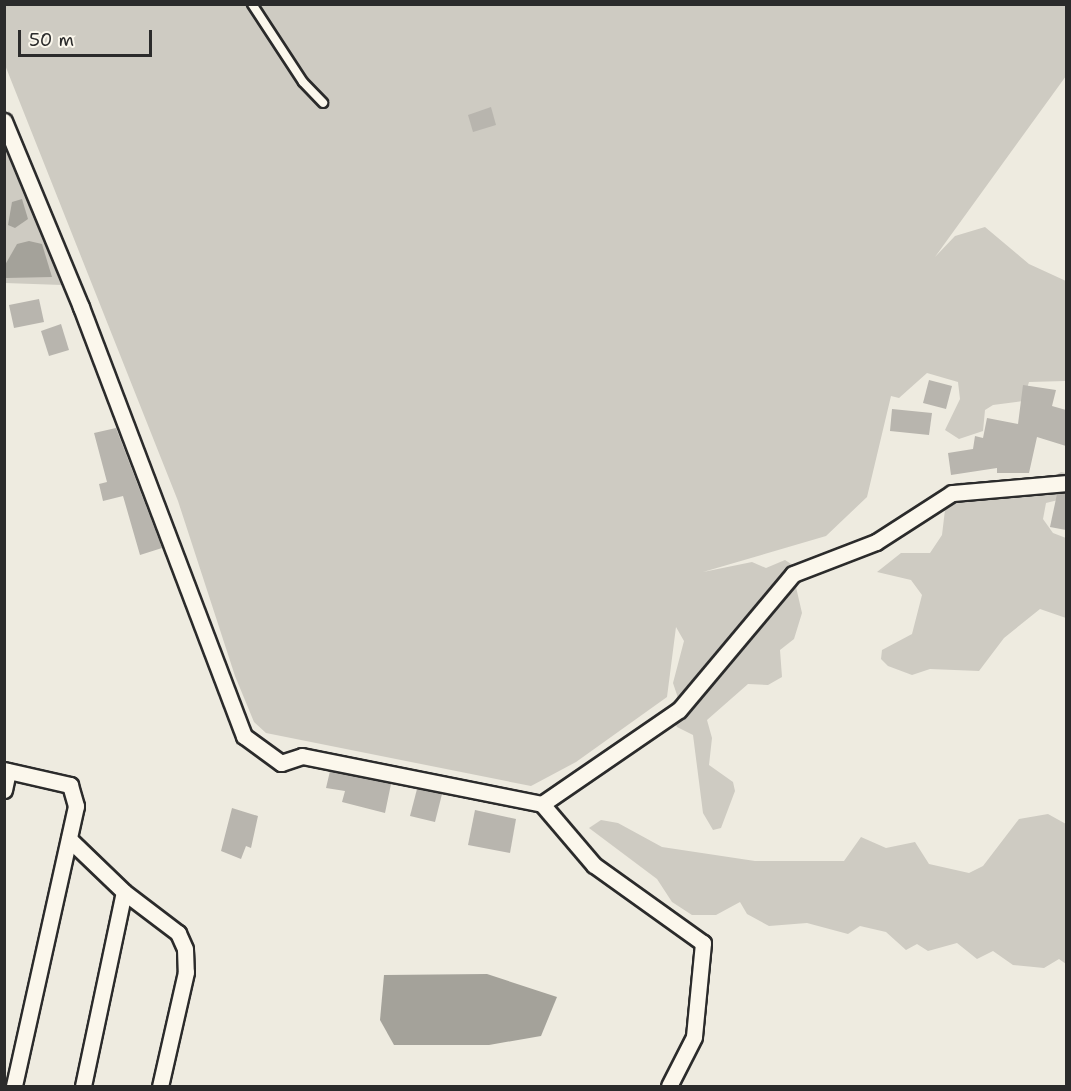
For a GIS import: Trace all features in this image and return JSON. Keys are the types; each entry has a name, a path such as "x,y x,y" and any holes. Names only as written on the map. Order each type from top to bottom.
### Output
{"street":[{"path":"4,121 81,307 244,736 280,763 302,756 542,804 587,860 703,943 694,1037 669,1086"},
{"path":"542,804 679,710 794,574 876,542 952,493 1066,483"},
{"path":"4,790 7,771 70,785 76,806 14,1086"},
{"path":"69,839 124,892 178,933 185,949 186,972 160,1086"},
{"path":"83,1086 124,892"}],"lane":[{"path":"252,4 303,82 323,103"}],"shaded area":[{"path":"5,5 1066,5 1066,76 935,257 955,236 985,227 1029,264 1066,281 1065,381 1029,382 1023,401 993,405 985,410 983,431 959,439 945,430 960,399 958,382 927,373 899,398 891,396 867,497 826,536 703,572 752,562 766,568 785,560 799,569 796,587 802,613 794,639 780,650 782,677 768,685 748,684 707,720 712,738 709,765 733,782 735,791 721,828 713,830 703,813 693,735 677,727 673,719 679,701 673,683 684,641 676,627 667,697 576,762 531,786 266,733 254,722 235,676 178,501 5,65"},
{"path":"5,141 62,285 5,283"},
{"path":"22,199 28,219 15,228 8,225 12,202"},
{"path":"29,241 42,244 52,277 5,278 5,265 17,244"},
{"path":"1061,472 1066,473 1066,498 1046,503 1043,519 1053,533 1066,538 1066,618 1040,609 1004,638 979,671 930,669 912,675 888,666 881,659 882,650 912,634 922,595 911,580 877,572 901,553 930,553 942,535 947,493 961,482 1045,482"},
{"path":"1048,814 1066,824 1066,964 1059,959 1044,968 1013,965 993,951 977,959 957,943 928,951 917,944 906,950 886,932 860,926 848,934 807,923 769,926 747,914 740,902 716,915 692,915 672,902 657,879 589,828 601,820 618,823 662,847 755,861 844,861 861,837 886,848 915,842 929,864 969,873 983,866 1019,819"},
{"path":"487,974 557,997 541,1036 489,1045 394,1045 380,1020 384,975"}],"building":[{"path":"491,107 496,125 473,132 468,115"},
{"path":"39,299 44,322 14,328 9,305"},
{"path":"61,324 69,350 49,356 41,331"},
{"path":"929,380 952,386 946,409 923,403"},
{"path":"1023,385 1056,390 1052,406 1066,410 1066,446 1037,437 1029,473 997,473 997,468 951,475 948,453 973,449 975,436 983,438 987,418 1018,424"},
{"path":"892,409 932,413 929,435 890,431"},
{"path":"116,428 162,548 140,555 123,496 103,501 99,484 107,482 94,433"},
{"path":"1066,493 1066,530 1050,527 1057,494"},
{"path":"330,771 391,784 385,813 342,802 345,791 326,788"},
{"path":"417,789 442,794 435,822 410,816"},
{"path":"232,808 258,816 251,848 246,846 241,859 221,851"},
{"path":"475,810 516,819 510,853 468,845"}]}
